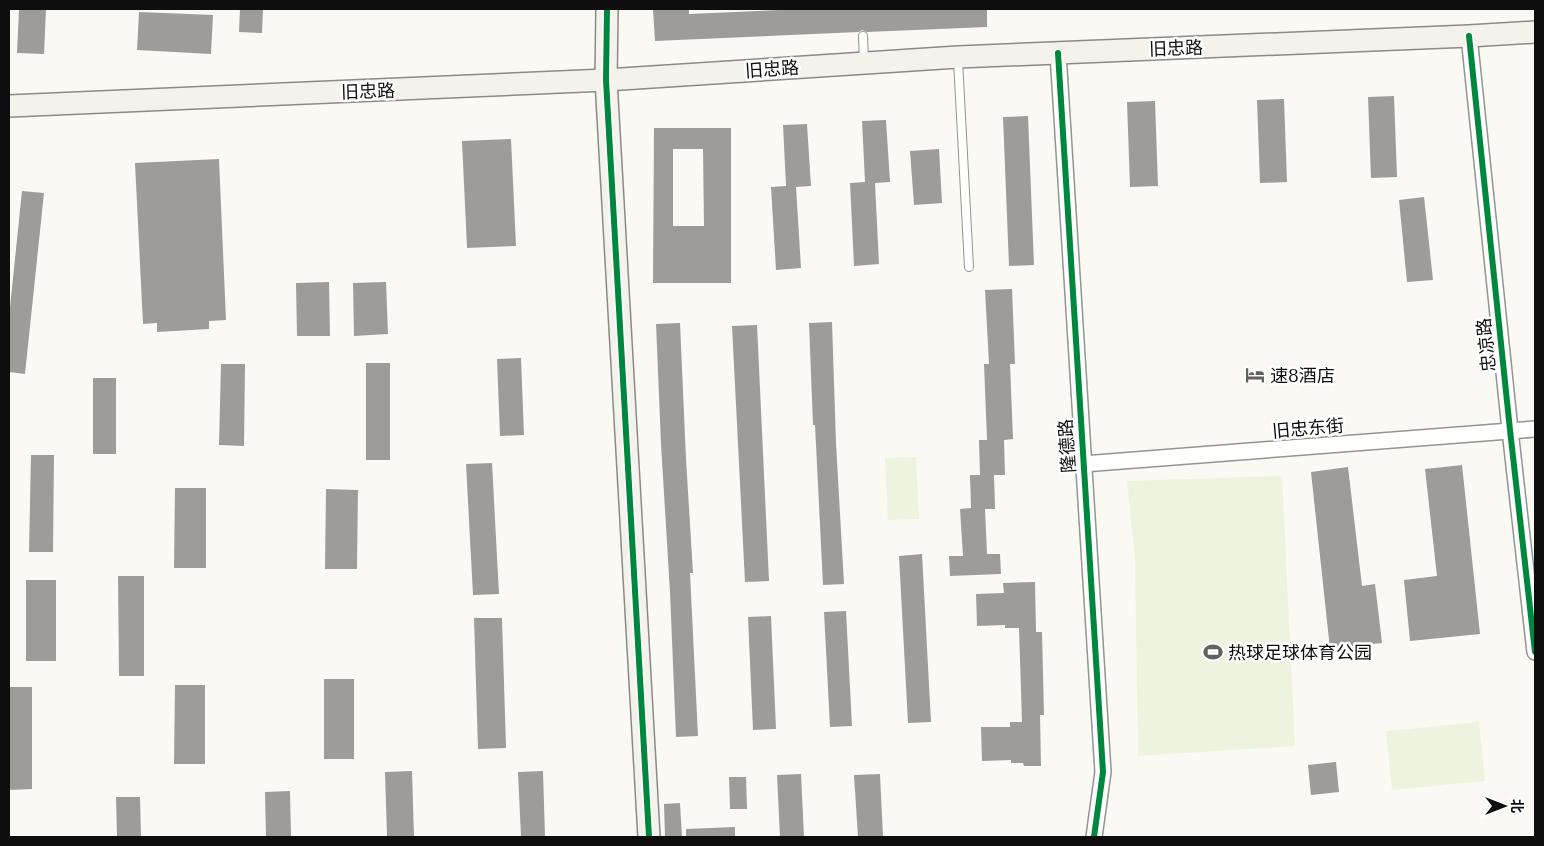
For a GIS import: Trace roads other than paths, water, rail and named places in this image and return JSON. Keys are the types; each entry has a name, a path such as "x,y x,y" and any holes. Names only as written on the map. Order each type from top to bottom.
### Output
{"main road":[{"path":"607,9 606,80 649,837"},
{"name":"旧忠路","path":"9,106 606,80 958,57 1535,32"}],"street":[{"name":"忠凉路","path":"1469,36 1535,652"},
{"name":"隆德路","path":"1058,53 1103,772 1094,837"},
{"name":"旧忠东街","path":"1083,464 1535,429"}],"lane":[{"path":"863,36 864,62"},
{"path":"958,57 969,267"}],"place":[{"name":"速8酒店","path":"1255,375"},
{"name":"热球足球体育公园","path":"1213,652"}]}
